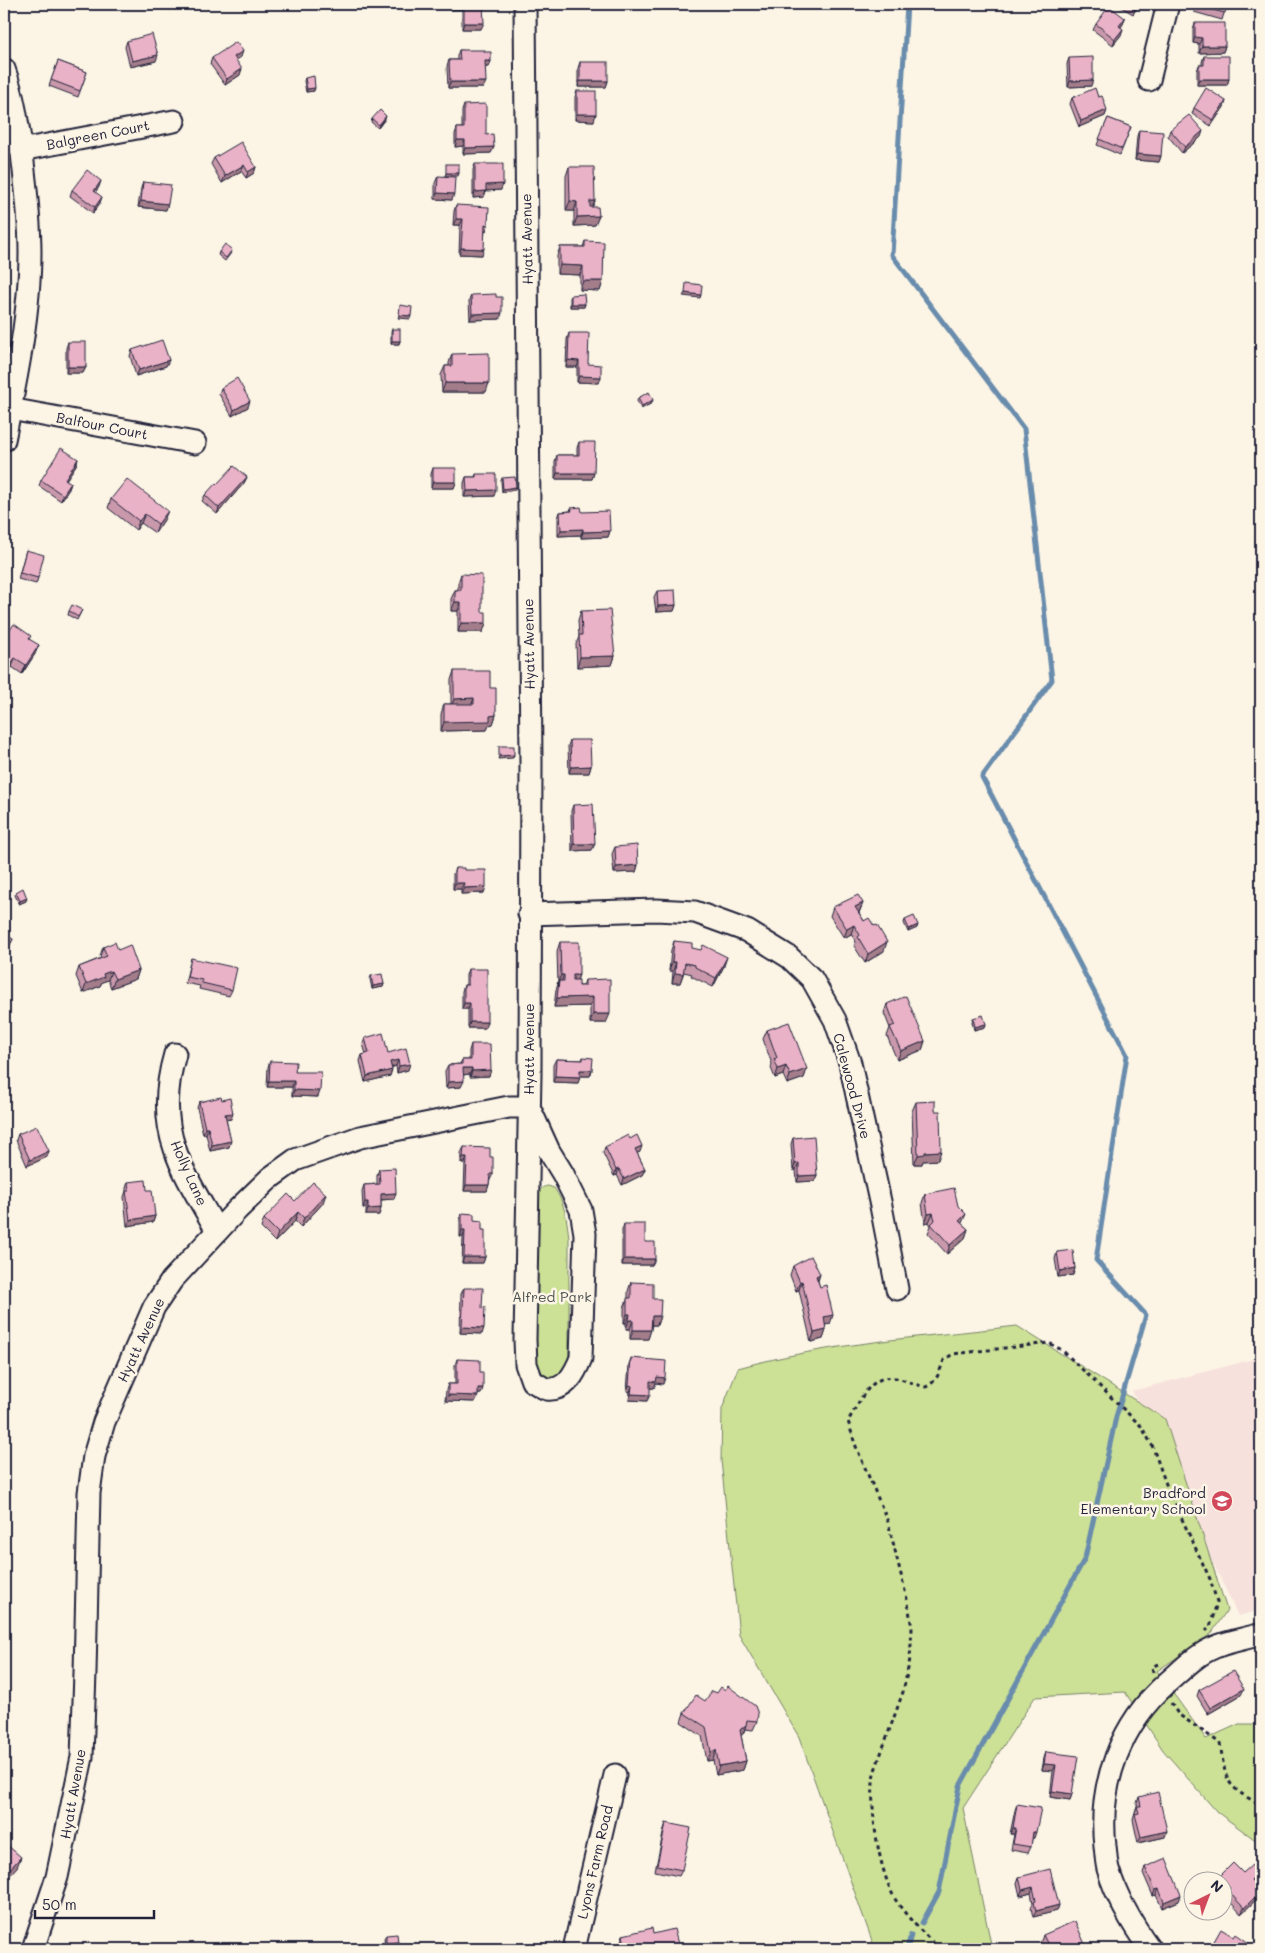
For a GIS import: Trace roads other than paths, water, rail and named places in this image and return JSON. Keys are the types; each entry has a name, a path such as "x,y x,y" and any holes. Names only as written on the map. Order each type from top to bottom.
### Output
{"street":[{"name":"Hyatt Avenue","path":"33,1949 57,1877 82,1757 86,1655 88,1494 94,1456 104,1422 154,1307 172,1280 217,1231 270,1178 295,1160 360,1137 509,1107 530,1107 529,914 531,763 525,4"},
{"path":"1149,80 1168,4"},
{"path":"4,69 15,111 29,206 30,254 26,308 4,440"},
{"name":"Balgreen Court","path":"21,150 174,121"},
{"name":"Balfour Court","path":"10,409 195,443"},
{"name":"Calewood Drive","path":"529,914 656,910 695,912 746,931 789,957 812,979 835,1020 850,1063 897,1289"},
{"name":"Holly Lane","path":"175,1054 169,1079 167,1112 175,1149 217,1231"},
{"path":"530,1107 549,1151 581,1210 585,1234 581,1358 574,1375 560,1388 546,1389 532,1381 526,1364 530,1107"},
{"path":"1150,1949 1127,1915 1108,1867 1103,1830 1106,1788 1114,1760 1143,1707 1192,1661 1213,1648 1261,1634"},
{"name":"Lyons Farm Road","path":"574,1949 615,1775"}],"waterway":[{"path":"907,4 892,255 1024,429 1052,680 982,777 1127,1055 1096,1260 1146,1315 1116,1417 1085,1558 960,1786 939,1892 922,1923"},
{"path":"907,1949 911,1935"}],"place":[{"name":"Bradford Elementary School","path":"1222,1501"}],"park label":[{"name":"Alfred Park","path":"552,1297"}]}
